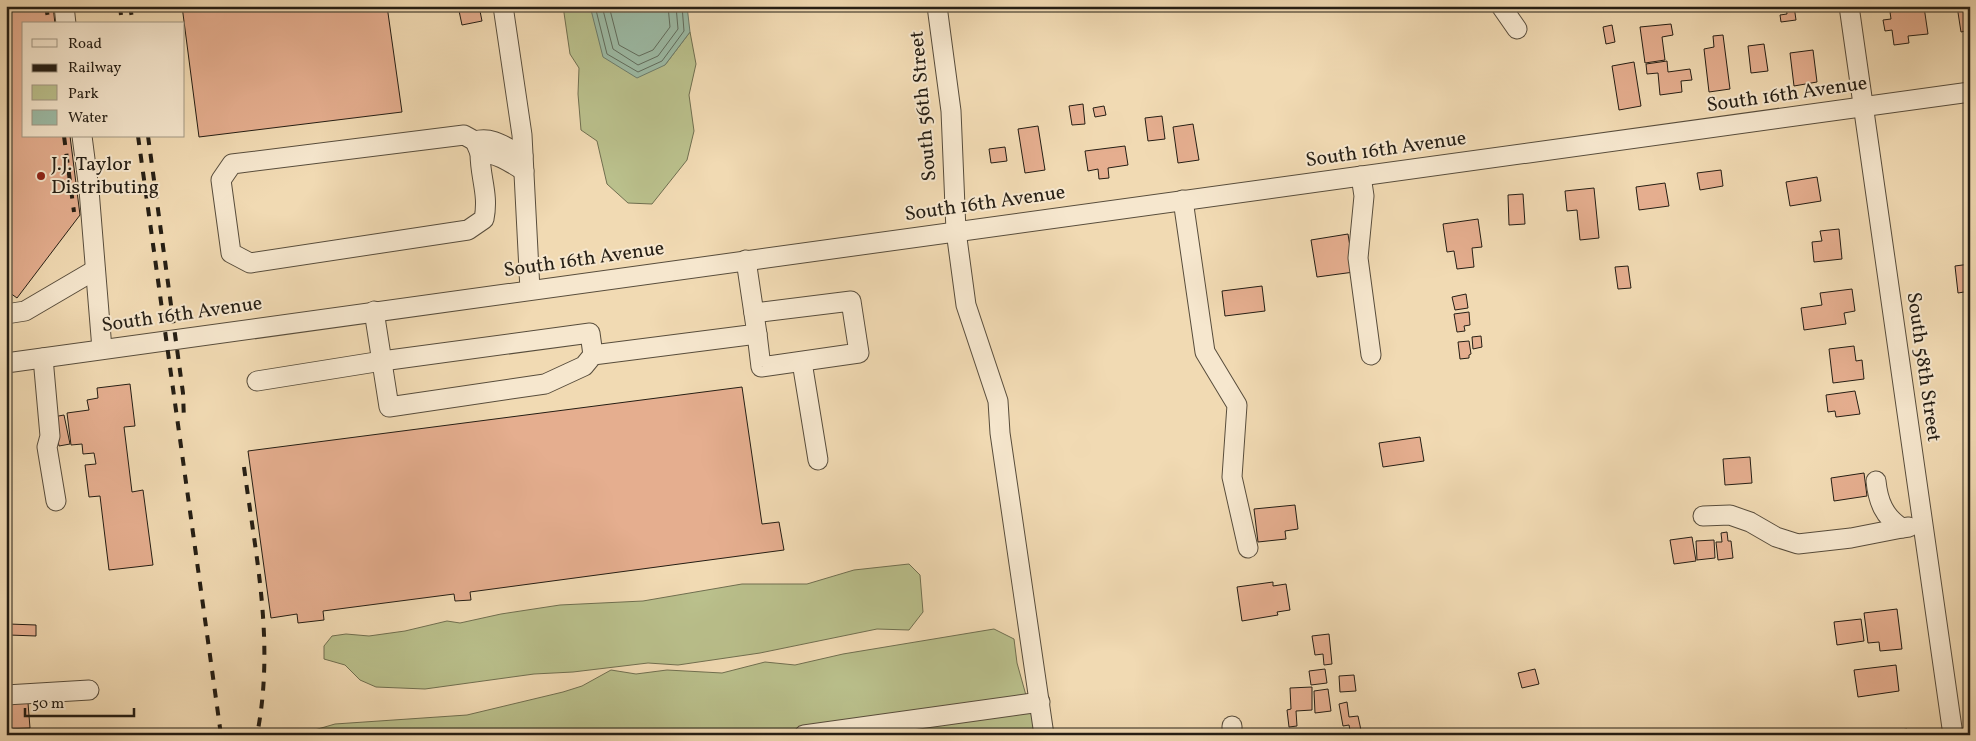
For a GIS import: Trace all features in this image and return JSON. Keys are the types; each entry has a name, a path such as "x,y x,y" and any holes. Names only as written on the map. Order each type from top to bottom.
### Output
{"street":[{"path":"64,6 66,22"},
{"path":"503,6 523,163 530,290"},
{"name":"South 56th Street","path":"937,6 951,111 956,231 966,305 998,401 1000,434 1044,735"},
{"path":"1502,6 1517,29"},
{"name":"South 58th Street","path":"1849,6 1952,735"},
{"name":"South 16th Avenue","path":"6,363 1970,92"},
{"path":"478,147 464,135 232,164 221,180 231,253 250,263 468,230 484,219 487,202 478,147 485,138 496,141 523,163"},
{"path":"82,138 89,190 94,270 102,349"},
{"path":"1361,176 1364,196 1358,258 1371,355"},
{"path":"1183,200 1205,352 1237,405 1232,477 1248,548"},
{"path":"746,260 761,367 859,353 851,301 754,313"},
{"path":"6,314 25,311 94,270"},
{"path":"374,311 388,407 545,384 584,366 593,355 757,334"},
{"path":"257,381 382,360 590,333 593,355"},
{"path":"43,358 50,436 47,447 56,501"},
{"path":"802,362 818,460"},
{"path":"1876,481 1885,513 1892,523 1902,528"},
{"path":"1703,516 1730,515 1750,522 1776,537 1798,544 1851,538 1923,525"},
{"path":"6,695 89,690"},
{"path":"804,735 1040,702"}],"green space":[{"path":"563,6 590,6 594,18 665,65 690,32 696,64 689,95 694,131 687,160 652,204 628,203 607,184 597,141 581,130 578,94 579,68 570,54"},
{"path":"909,564 920,575 923,612 909,630 877,629 760,653 678,665 648,663 573,672 534,674 425,689 376,687 360,680 345,665 324,659 324,646 332,636 346,634 369,636 405,631 447,621 460,623 501,614 560,605 643,601 742,584 807,584 854,570"},
{"path":"994,629 1014,639 1017,663 1037,735 284,735 311,731 335,724 467,715 563,692 582,686 611,670 636,674 667,670 722,673 765,662 795,665 843,654"}],"water":[{"path":"590,6 687,6 690,32 665,65 637,78 603,57"}],"building":[{"name":"J.J. Taylor Distributing","path":"6,6 53,6 55,22 22,22 22,138 70,138 80,215 17,298 6,290"},
{"path":"182,6 387,6 402,112 199,137"},
{"path":"458,6 479,6 482,21 462,25"},
{"path":"1786,6 1794,6 1796,20 1781,22 1780,15 1787,14"},
{"path":"1957,6 1970,6 1970,30 1961,32"},
{"path":"1924,7 1928,34 1908,36 1909,43 1894,45 1892,30 1885,31 1883,20 1891,19 1890,12"},
{"path":"1671,24 1673,35 1662,37 1665,60 1645,63 1640,27"},
{"path":"1612,25 1615,42 1606,44 1603,27"},
{"path":"1723,35 1730,89 1709,92 1704,49 1714,47 1713,36"},
{"path":"1764,44 1768,71 1751,73 1748,46"},
{"path":"1813,50 1817,82 1794,86 1790,53"},
{"path":"1667,61 1668,72 1690,69 1692,80 1681,81 1682,92 1660,95 1658,73 1647,74 1646,64"},
{"path":"1634,62 1641,106 1619,110 1612,66"},
{"path":"1083,104 1085,124 1072,125 1069,106"},
{"path":"1104,106 1106,115 1095,117 1093,108"},
{"path":"1162,116 1165,139 1148,141 1145,118"},
{"path":"1193,124 1199,160 1178,163 1173,127"},
{"path":"1038,126 1045,170 1025,173 1018,129"},
{"path":"1125,146 1128,165 1108,168 1109,178 1099,179 1098,169 1088,171 1085,151"},
{"path":"1005,147 1007,161 991,163 989,149"},
{"path":"1721,170 1723,186 1700,190 1697,173"},
{"path":"1817,177 1821,201 1790,206 1786,182"},
{"path":"1665,183 1669,206 1639,210 1636,187"},
{"path":"1594,188 1599,238 1580,240 1577,210 1567,211 1565,191"},
{"path":"1523,194 1525,224 1509,225 1508,195"},
{"path":"1478,219 1482,247 1472,248 1474,267 1457,269 1454,251 1447,252 1443,224"},
{"path":"1839,229 1842,259 1814,262 1812,242 1822,241 1820,231"},
{"path":"1348,234 1354,272 1317,277 1311,240"},
{"path":"1970,264 1970,291 1958,293 1955,266"},
{"path":"1628,266 1631,288 1618,289 1615,267"},
{"path":"1262,286 1265,311 1225,316 1222,291"},
{"path":"1852,289 1855,311 1844,313 1846,324 1804,330 1801,308 1822,305 1820,293"},
{"path":"1466,294 1468,308 1455,310 1452,297"},
{"path":"1469,312 1470,325 1464,326 1465,331 1457,332 1454,314"},
{"path":"1481,336 1482,347 1473,349 1472,337"},
{"path":"1469,341 1471,354 1469,358 1460,359 1458,342"},
{"path":"1854,346 1856,361 1862,360 1864,379 1833,383 1829,349"},
{"path":"130,384 135,426 124,427 132,492 143,490 153,565 109,570 100,496 89,497 85,465 96,464 94,453 83,454 82,444 71,445 67,413 89,410 87,400 98,398 97,388"},
{"path":"742,387 762,524 779,522 784,550 470,592 471,600 455,601 454,594 323,611 324,620 298,623 297,614 271,618 248,451"},
{"path":"1855,391 1860,414 1836,417 1835,411 1828,412 1826,395"},
{"path":"64,415 70,444 59,446 53,417"},
{"path":"1420,437 1424,461 1383,467 1379,443"},
{"path":"1750,457 1752,483 1725,485 1723,459"},
{"path":"1864,473 1867,496 1834,501 1831,478"},
{"path":"1295,505 1298,529 1285,531 1286,539 1258,542 1254,509"},
{"path":"1727,532 1728,541 1731,541 1733,558 1718,560 1716,542 1722,542 1721,533"},
{"path":"1692,537 1696,561 1674,564 1670,540"},
{"path":"1714,540 1715,558 1697,560 1696,541"},
{"path":"6,543 10,584 6,584"},
{"path":"1273,582 1273,586 1286,584 1290,610 1277,612 1278,615 1242,621 1237,587"},
{"path":"1897,609 1902,649 1880,651 1879,642 1868,643 1864,613"},
{"path":"1861,619 1864,641 1837,645 1834,622"},
{"path":"9,624 36,625 36,636 9,635"},
{"path":"1329,634 1332,664 1324,665 1323,654 1315,655 1312,636"},
{"path":"1896,665 1899,691 1858,697 1854,670"},
{"path":"1325,669 1327,683 1311,685 1309,671"},
{"path":"1535,669 1539,684 1522,688 1518,673"},
{"path":"1354,675 1356,691 1340,692 1339,676"},
{"path":"1312,687 1312,710 1296,711 1297,726 1289,727 1287,710 1291,709 1290,688"},
{"path":"1328,689 1331,711 1315,713 1314,691"},
{"path":"1347,702 1349,717 1358,716 1362,735 1351,735 1349,725 1343,726 1339,704"},
{"path":"28,703 30,728 6,729 6,704"},
{"path":"1907,729 1907,735 1867,735"}],"railway":[{"path":"46,6 49,22"},
{"path":"120,6 122,22"},
{"path":"130,6 133,22"},
{"path":"64,138 74,212"},
{"path":"138,138 221,735"},
{"path":"148,138 183,393 184,420"},
{"path":"244,467 262,601 264,634 262,701 257,735"}],"place":[{"name":"J.J. Taylor Distributing","path":"41,176"}]}
